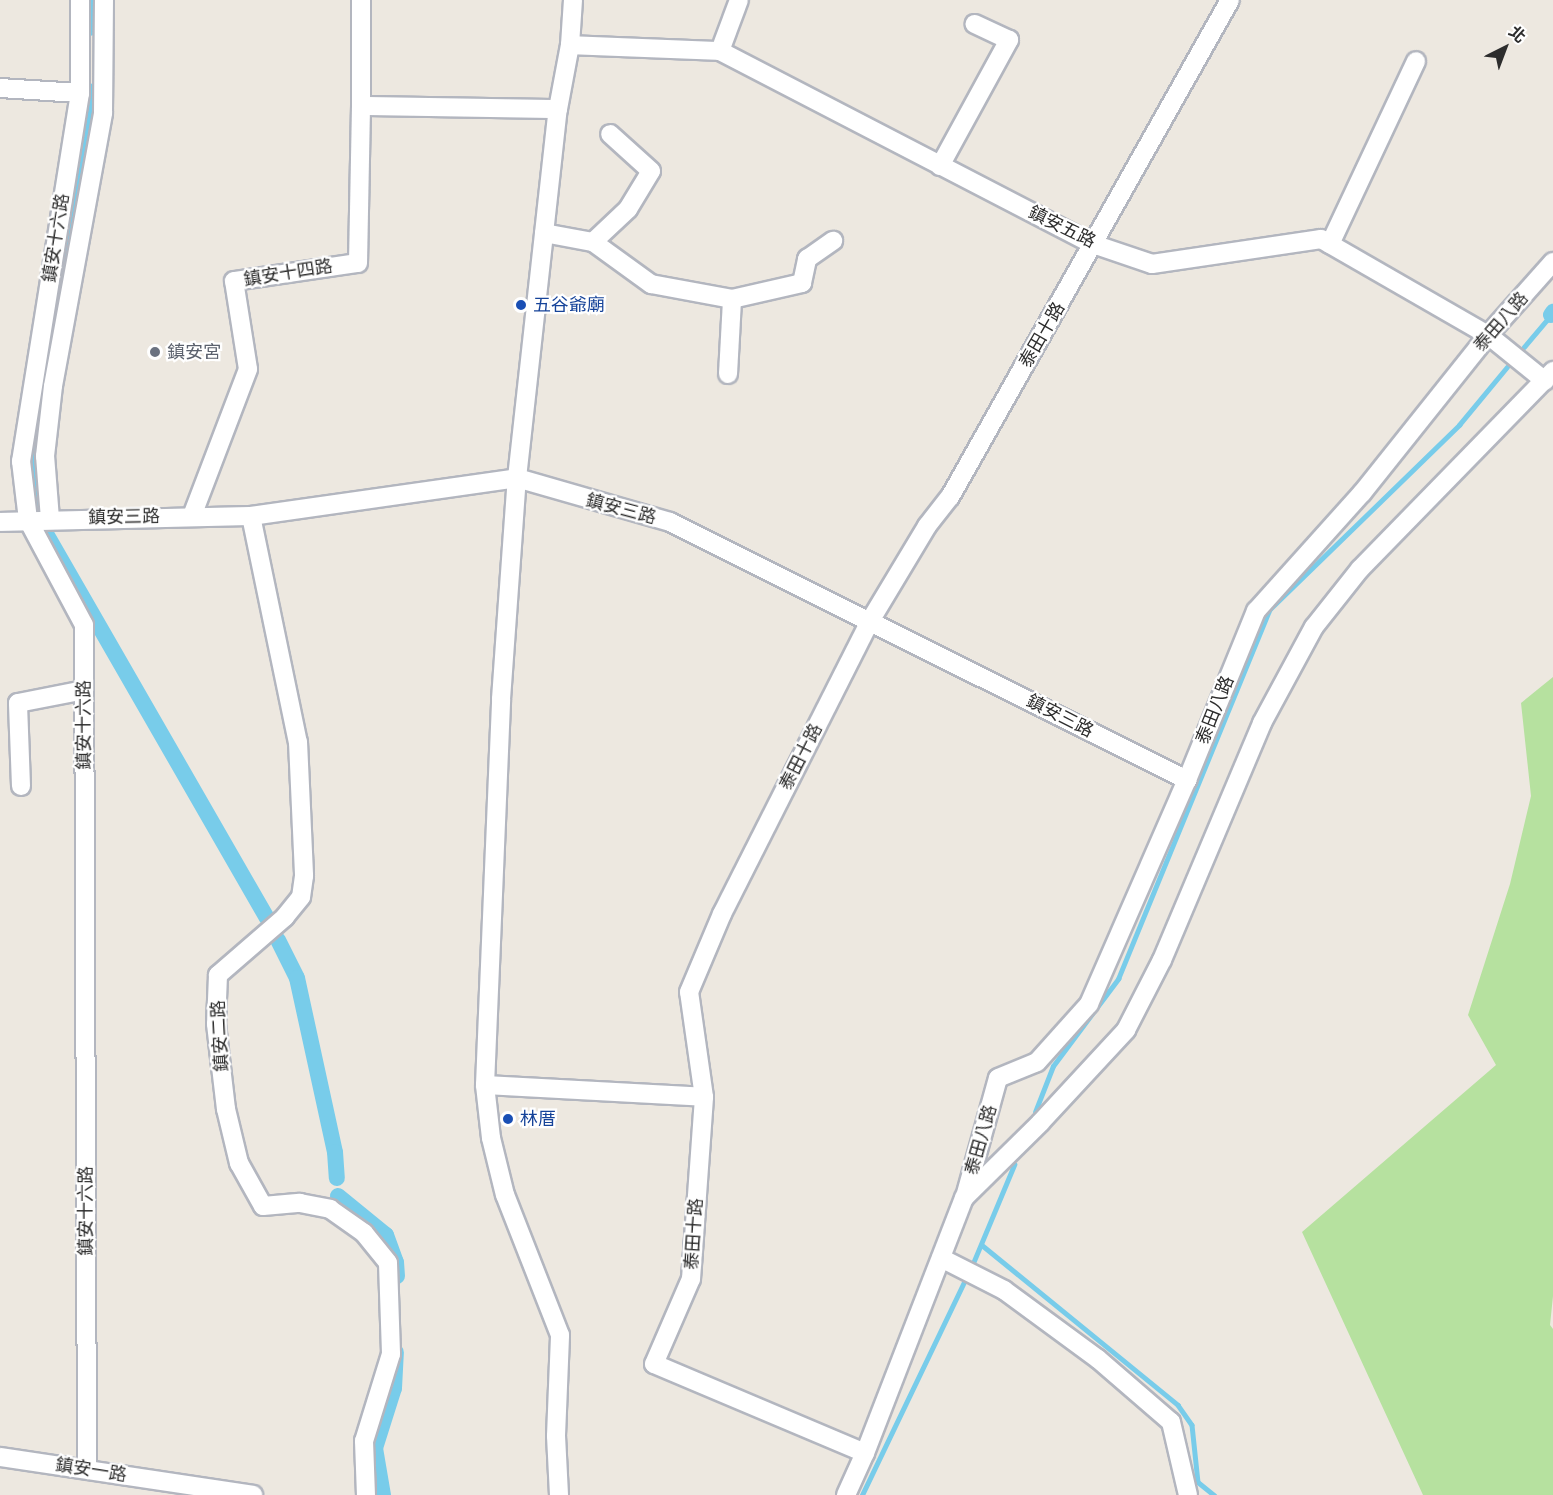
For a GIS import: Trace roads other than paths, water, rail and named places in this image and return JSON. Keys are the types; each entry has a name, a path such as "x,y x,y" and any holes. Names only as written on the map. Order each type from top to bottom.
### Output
{"street":[{"name":"鎮安十六路","path":"80,0 80,93 21,461 28,520 84,625 87,1469"},
{"path":"50,519 46,444 53,387 103,113 104,0"},
{"name":"鎮安十四路","path":"192,516 248,369 234,281 358,263 362,106 361,0"},
{"path":"559,1495 555,1436 560,1335 506,1196 491,1138 485,1085 501,699 517,478 558,109 570,45 573,0"},
{"path":"720,51 739,0"},
{"name":"泰田十路","path":"865,1453 654,1364 691,1279 704,1097 689,992 722,914 870,621 927,526 950,497 1230,0"},
{"path":"940,166 1009,40 974,24"},
{"name":"鎮安五路","path":"570,45 720,51 1093,244 1152,264 1321,239 1488,334 1549,376"},
{"path":"1330,244 1416,61"},
{"path":"0,88 80,93"},
{"path":"362,106 558,109"},
{"path":"593,242 628,209 651,171 610,134"},
{"path":"544,232 593,242 651,284 732,299 802,283 807,259 833,241"},
{"name":"泰田八路","path":"964,1198 998,1078 1037,1062 1089,1004 1187,780 1256,611 1362,493 1488,334 1553,262"},
{"path":"728,374 732,299"},
{"path":"846,1495 865,1453 964,1198 1040,1123 1126,1030 1162,960 1262,723 1314,627 1360,568 1549,376"},
{"name":"鎮安三路","path":"0,522 50,519 251,516 517,478 670,522 1187,780"},
{"name":"鎮安二路","path":"251,516 298,742 304,876 301,897 285,917 218,975 216,1024 226,1109 240,1163 263,1206 300,1203 330,1209 364,1233 388,1263 391,1354 364,1441 366,1495"},
{"path":"21,786 18,703 84,690"},
{"path":"485,1085 704,1097"},
{"path":"941,1258 1004,1290 1098,1359 1171,1422 1188,1495"},
{"name":"鎮安一路","path":"0,1457 87,1469 155,1487 253,1495"}],"waterway":[{"path":"89,0 89,28"},
{"path":"40,516 32,476 34,434 81,159 87,90"},
{"path":"1524,347 1551,315"},
{"path":"1035,1112 1053,1066 1118,979 1270,609 1459,425 1507,367"},
{"path":"45,532 267,918"},
{"path":"278,940 297,978 335,1152 337,1178"},
{"path":"971,1268 1014,1165"},
{"path":"338,1196 386,1235 396,1262 397,1276"},
{"path":"982,1245 1178,1405 1192,1425 1198,1482 1214,1495"},
{"path":"862,1495 967,1276"},
{"path":"383,1495 375,1448 394,1388 396,1352"}],"place":[{"name":"五谷爺廟","path":"521,305"},
{"name":"鎮安宮","path":"155,352"},
{"name":"林厝","path":"508,1119"}]}
